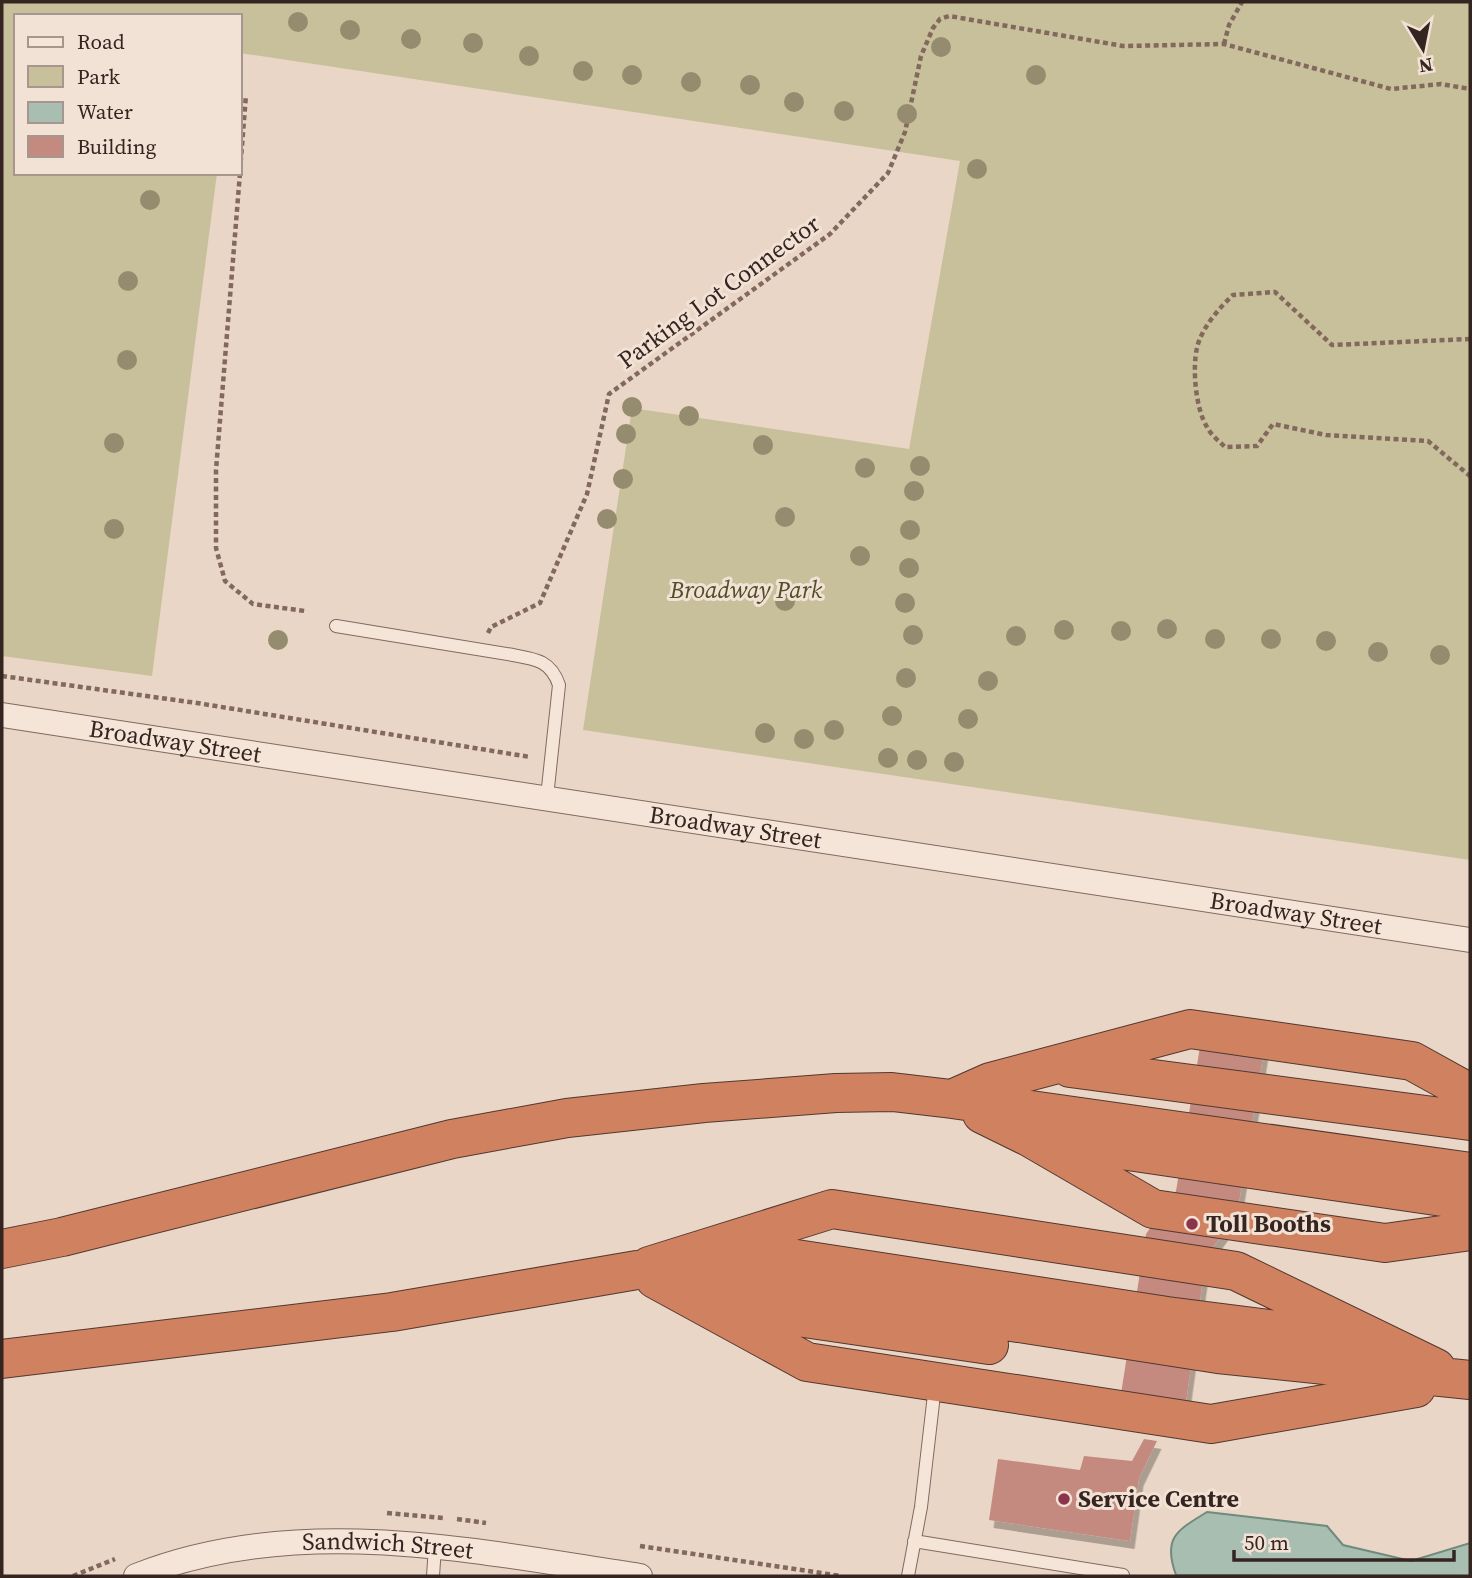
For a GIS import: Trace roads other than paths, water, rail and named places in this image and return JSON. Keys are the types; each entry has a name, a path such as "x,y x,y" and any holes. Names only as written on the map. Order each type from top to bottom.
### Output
{"highway":[{"path":"952,1099 990,1082 1190,1029 1412,1061 1470,1093"},
{"path":"1114,1049 1470,1098"},
{"path":"1050,1066 1470,1121"},
{"path":"990,1082 1470,1148"},
{"path":"2,1249 62,1237 452,1139 567,1118 692,1104 836,1093 892,1092 952,1099 1470,1172"},
{"path":"952,1099 1029,1137 1078,1166 1470,1229"},
{"path":"1029,1137 1470,1201"},
{"path":"2,1359 392,1312 637,1270 774,1228 1169,1290 1315,1310 1465,1380"},
{"path":"713,1246 1167,1315 1387,1344"},
{"path":"637,1270 807,1362 1211,1424 1465,1380"},
{"path":"637,1270 820,1292 1218,1354 1465,1380"},
{"path":"697,1303 1364,1397"},
{"path":"752,1332 1278,1412"}],"street":[{"name":"Broadway Street","path":"2,715 1470,940"},
{"name":"Sandwich Street","path":"136,1576 202,1556 325,1540 405,1543 640,1576"}],"lane":[{"path":"337,626 480,649 532,659 546,665 555,673 559,685 547,797"},
{"path":"908,1576 936,1382"},
{"path":"914,1541 1123,1575"},
{"path":"433,1576 435,1547"}],"water":[{"path":"1207,1512 1327,1526 1343,1545 1411,1561 1470,1543 1470,1576 1176,1575 1171,1552 1175,1536"}],"place":[{"name":"Toll Booths","path":"1192,1224"},
{"name":"Service Centre","path":"1064,1499"}],"park label":[{"name":"Broadway Park","path":"746,590"}]}
